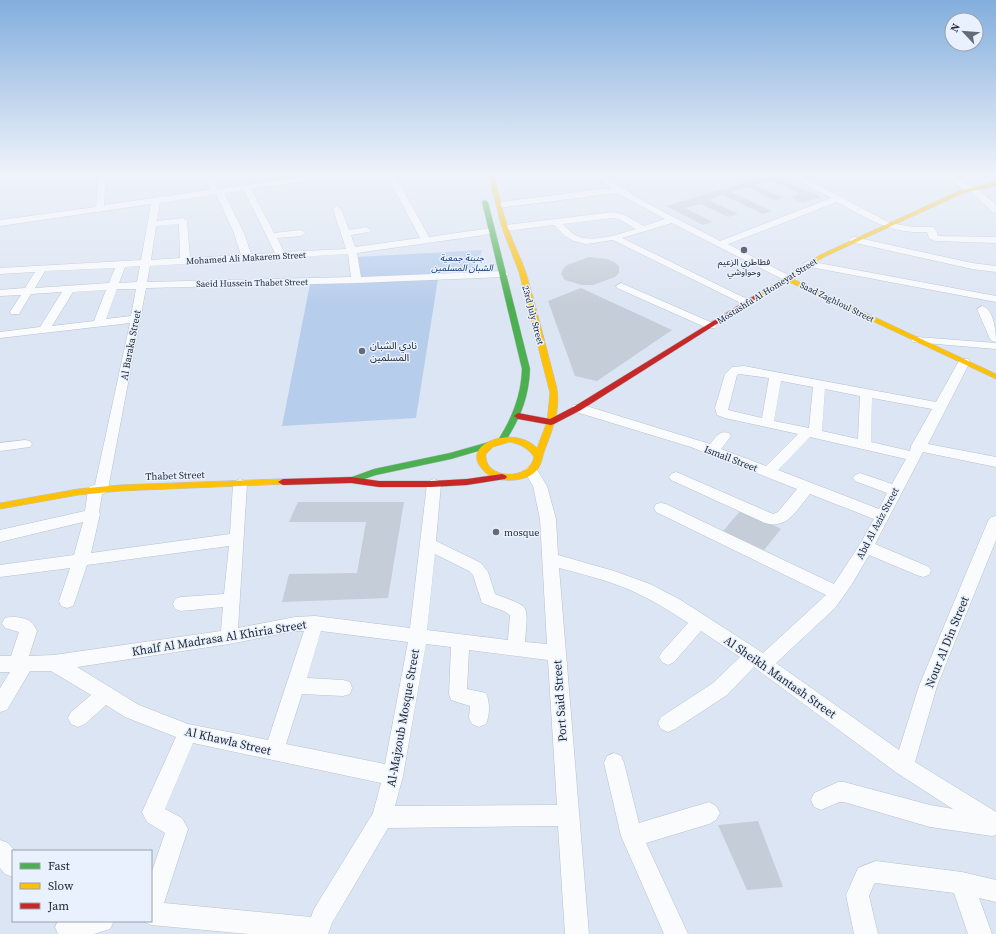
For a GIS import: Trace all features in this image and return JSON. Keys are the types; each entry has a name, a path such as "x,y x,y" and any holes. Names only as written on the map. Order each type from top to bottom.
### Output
{"main road":[{"name":"23rd July Street","path":"489,219 504,274 526,369 533,382 526,393 518,416 502,440"},
{"name":"23rd July Street","path":"503,219 522,272 554,393 551,422 534,464"},
{"name":"Mostashfa Al Homeyat Street","path":"551,422 578,408 808,264 854,240 902,219"},
{"name":"Saad Zaghloul Street","path":"786,278 996,377"},
{"path":"533,382 551,382"},
{"path":"518,416 551,422"},
{"path":"510,439 526,443 536,451 534,464 518,477 502,477 488,471 480,461 481,455 489,445 502,440 510,439"},
{"name":"Thabet Street","path":"351,480 374,472 451,456 489,445"},
{"name":"Thabet Street","path":"0,506 98,490 351,480 375,484 434,484 462,483 502,477"}],"street":[{"path":"0,223 29,219"},
{"name":"Al Baraka Street","path":"67,601 81,560 93,514 136,319 153,219"},
{"path":"231,219 239,233 246,258"},
{"path":"262,219 280,256"},
{"path":"340,219 352,251 357,280"},
{"path":"414,219 426,240"},
{"path":"505,228 584,219"},
{"path":"625,219 643,229"},
{"path":"720,244 786,219"},
{"path":"875,219 887,225 914,230 929,229 932,231 932,236 938,239 996,240"},
{"path":"556,222 572,237 582,241 593,241 613,237 673,220"},
{"name":"Saad Zaghloul Street","path":"673,220 786,278"},
{"path":"152,224 183,221 185,261"},
{"path":"345,233 366,230"},
{"name":"Mohamed Ali Makarem Street","path":"0,272 352,251 491,231"},
{"path":"271,236 301,233"},
{"path":"613,237 747,303"},
{"path":"854,240 976,267 996,269"},
{"path":"99,323 121,264"},
{"path":"808,264 996,299"},
{"path":"15,312 42,269"},
{"name":"Saeid Hussein Thabet Street","path":"0,293 112,286 357,280 504,274"},
{"path":"621,286 711,326"},
{"path":"44,329 70,288"},
{"path":"982,309 996,339"},
{"path":"0,334 136,319"},
{"path":"917,340 996,346"},
{"name":"Abd Al Aziz Street","path":"668,723 720,689 758,660 837,593 866,547 964,362"},
{"path":"940,407 740,369 736,370 732,374 721,408 722,412 729,416 864,445 996,462"},
{"path":"767,424 776,376"},
{"path":"768,472 811,434 819,384"},
{"path":"864,445 866,393"},
{"name":"Ismail Street","path":"578,408 713,450 882,516"},
{"path":"713,450 724,436"},
{"path":"0,447 25,444"},
{"name":"Port Said Street","path":"534,464 548,519 556,653 577,934"},
{"path":"676,476 775,520 783,516 807,487"},
{"path":"860,478 895,490"},
{"path":"229,637 240,484"},
{"name":"Al-Majzoub Mosque Street","path":"316,931 322,917 382,817 393,776 418,637 434,484"},
{"path":"661,508 837,593"},
{"path":"0,536 93,514"},
{"name":"Nour Al Din Street","path":"904,766 928,686 990,554 996,521"},
{"path":"0,571 237,539"},
{"path":"428,544 475,567 480,572 488,598 511,606 517,610 519,613 516,648"},
{"path":"866,547 923,571"},
{"name":"Al Sheikh Mantash Street","path":"550,559 614,577 644,589 674,604 758,660 904,766 996,825"},
{"path":"181,604 232,600"},
{"path":"668,657 699,622"},
{"path":"0,704 14,664 28,631 25,627 11,623"},
{"path":"274,752 315,623"},
{"name":"Khalf Al Madrasa Al Khiria Street","path":"14,664 54,663 229,637 284,625 315,623 556,653"},
{"path":"460,642 458,694 479,699 479,718"},
{"name":"Al Khawla Street","path":"54,663 132,711 188,733 393,776"},
{"path":"295,685 343,688"},
{"path":"78,718 105,695"},
{"path":"152,904 177,829 154,815 153,812 188,733"},
{"path":"614,764 632,836 676,934"},
{"path":"821,800 838,792 844,792 930,816 996,825"},
{"path":"632,836 709,813"},
{"path":"382,817 569,815"},
{"path":"0,851 12,865"},
{"path":"866,934 857,895 866,876 876,872 962,883 996,891"},
{"path":"962,883 980,934"},
{"path":"152,913 316,931"},
{"path":"66,927 96,922"}],"green space":[{"name":"جنينة جمعية الشبان المسلمين","path":"482,250 475,274 359,278 356,257"},
{"name":"نادي الشبان المسلمين","path":"438,279 416,418 282,426 310,284"}],"building":[{"path":"691,219 706,219 713,222 703,225"},
{"path":"589,257 607,259 614,262 619,266 619,273 615,277 593,285 582,285 565,280 561,274 567,265"},
{"path":"581,288 672,330 597,381 575,376 548,301"},
{"path":"298,502 404,502 388,598 282,602 289,574 357,573 366,522 289,522"},
{"path":"742,509 781,529 764,550 723,531"},
{"path":"758,821 783,887 747,890 718,825"}],"traffic: fast":[{"path":"489,219 526,369 526,379 520,406 502,440"},
{"path":"355,479 374,472 451,456 489,445"}],"traffic: slow":[{"path":"503,219 522,272 554,393 551,422 538,457"},
{"path":"754,298 822,256 903,219"},
{"path":"786,278 996,377"},
{"path":"510,439 523,442 533,449 538,457 534,468 526,474 513,477 498,476 485,467 482,463 481,454 484,449 490,445 510,439"},
{"path":"0,506 78,492 120,488 283,482"}],"traffic: jam":[{"path":"518,416 551,422 578,408 754,298"},
{"path":"283,482 351,480 379,484 431,484 467,482 502,477"}],"place":[{"name":"فطاطري الزعيم وحواوشي","path":"744,250"},
{"name":"نادي الشبان المسلمين","path":"362,351"},
{"name":"mosque","path":"496,532"}]}
